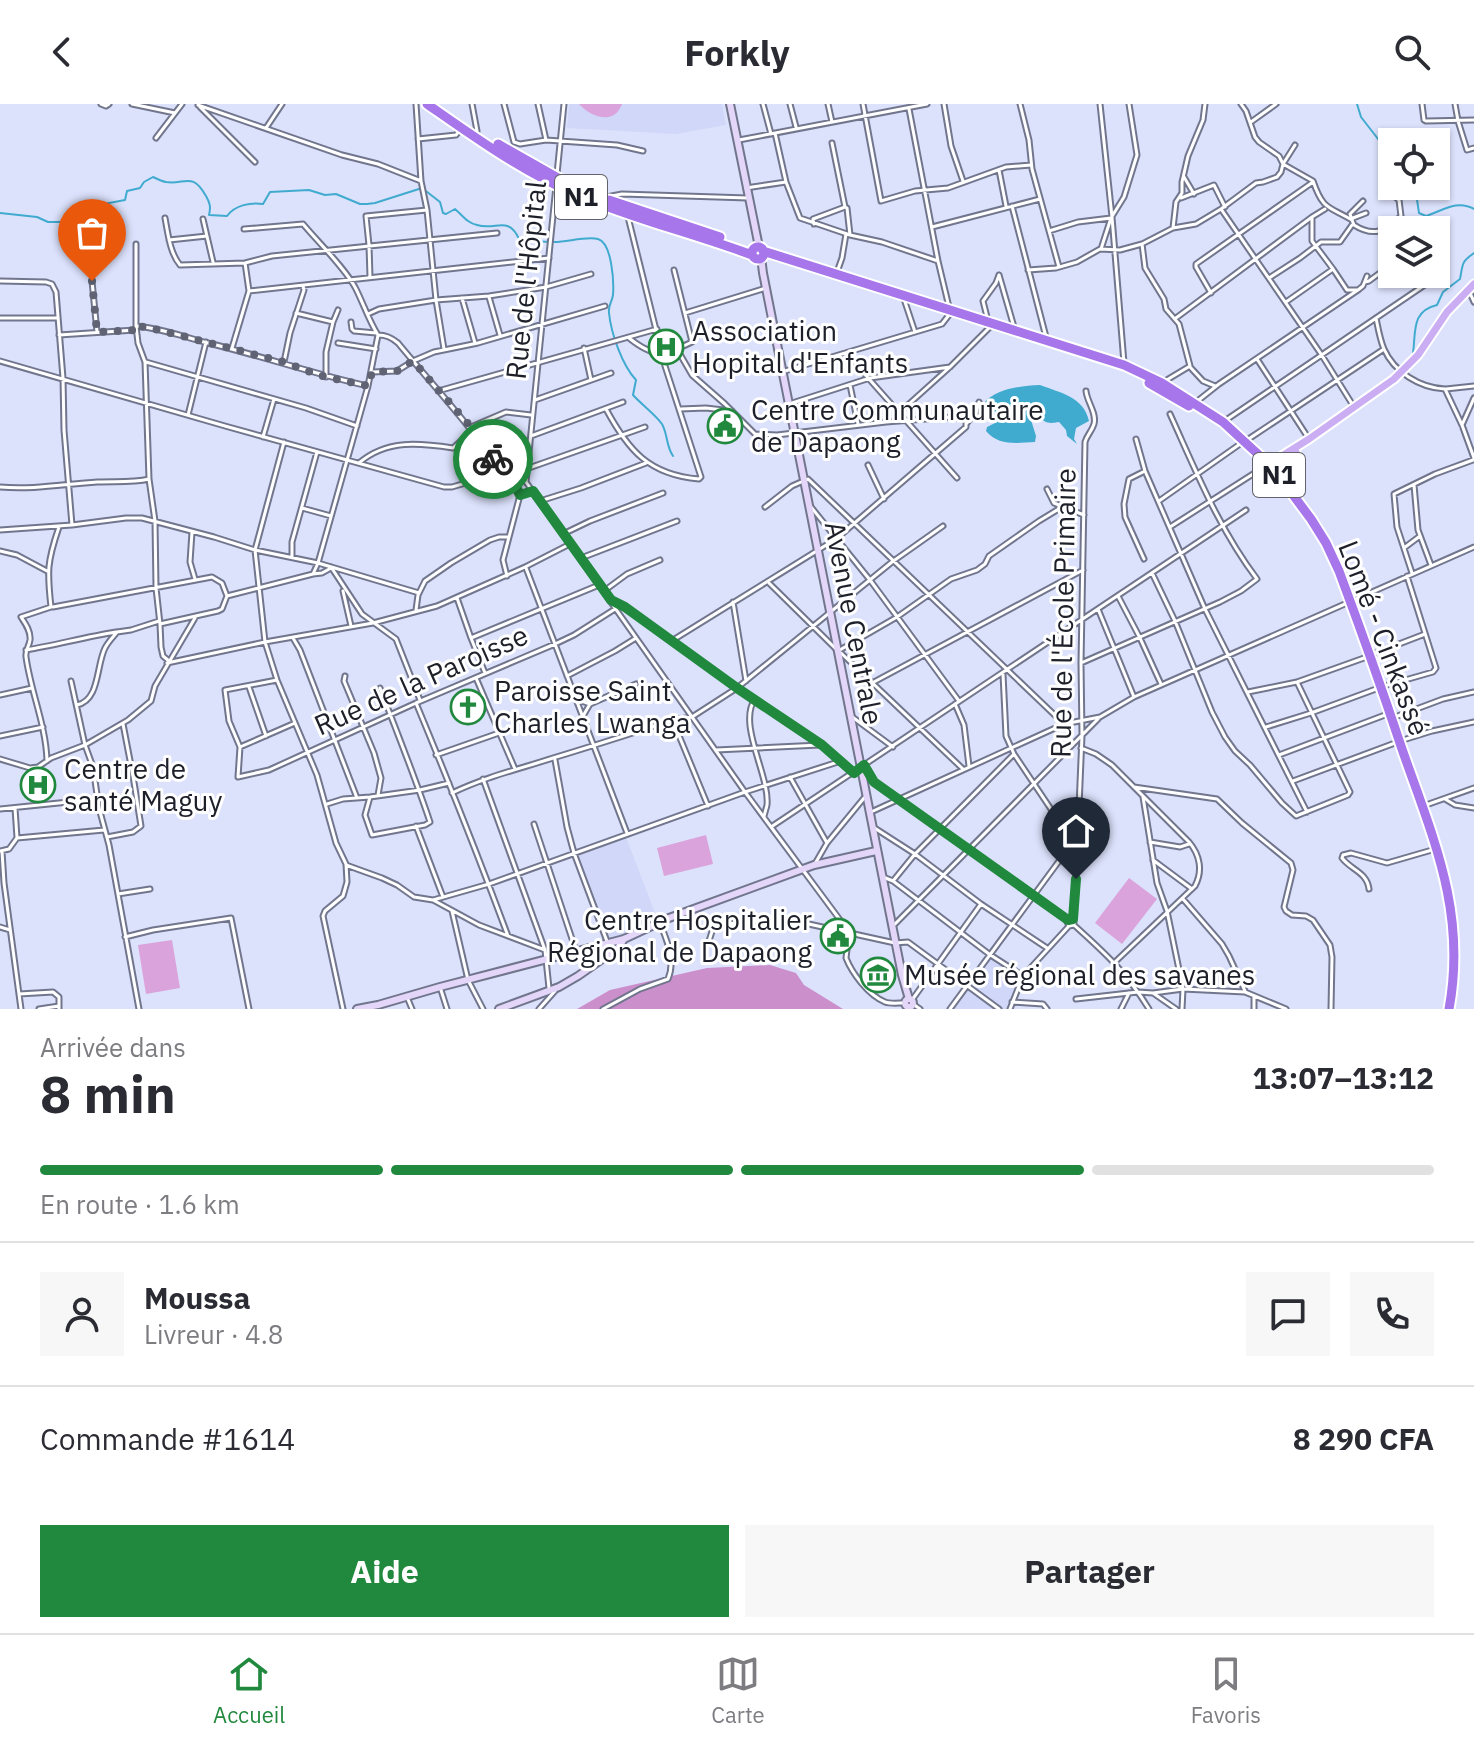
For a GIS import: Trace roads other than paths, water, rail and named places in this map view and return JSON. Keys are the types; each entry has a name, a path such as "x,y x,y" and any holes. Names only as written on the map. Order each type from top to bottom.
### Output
{"highway":[{"name":"N1","path":"427,104 527,170 627,213 758,253"},
{"name":"N1","path":"438,104 556,182 758,253"},
{"name":"Lomé - Cinkassé","path":"758,253 836,274 905,302 950,313"},
{"name":"Lomé - Cinkassé","path":"758,253 950,313 1141,379 1198,411 1243,443"},
{"name":"Lomé - Cinkassé","path":"989,326 1015,331 1124,365 1162,383 1223,422 1298,500 1326,543 1339,571 1411,780 1442,884 1452,974"},
{"name":"Lomé - Cinkassé","path":"1411,780 1437,848 1450,898 1454,941 1446,1009"}],"main road":[{"name":"Avenue Centrale","path":"730,104 859,769 909,1004"},
{"path":"1268,468 1389,389 1422,356 1448,317 1473,289"},
{"path":"1268,468 1404,373"},
{"path":"357,1009 378,1007 440,987 608,944 814,865 876,851"},
{"path":"499,1009 559,987 611,954 624,939"}],"street":[{"path":"101,104 109,104"},
{"path":"132,104 175,113"},
{"path":"156,138 182,104"},
{"path":"198,104 421,181"},
{"path":"198,104 255,162"},
{"path":"266,128 282,104"},
{"path":"416,104 421,181 444,349"},
{"path":"472,104 477,131"},
{"path":"504,104 514,142 560,140 625,146 643,151"},
{"path":"538,104 546,140"},
{"name":"Rue de l'Hôpital","path":"526,482 564,104"},
{"path":"763,104 800,218 938,261"},
{"path":"790,104 796,129"},
{"path":"828,104 832,122"},
{"path":"863,104 881,201 915,191 945,188 1006,167 1031,165"},
{"path":"738,140 927,104"},
{"path":"944,104 951,146 963,181"},
{"path":"1020,104 1029,137 1032,169 1059,267"},
{"path":"1100,104 1124,365"},
{"path":"1101,249 1111,218 1124,197 1137,151 1129,104"},
{"path":"1173,228 1176,202 1182,193 1188,156 1203,120 1205,104"},
{"path":"1241,104 1259,142 1279,156 1284,166 1313,181 1319,198 1327,208 1352,220"},
{"path":"1251,122 1276,104"},
{"path":"1422,104 1424,120 1472,120"},
{"path":"1455,104 1467,150 1474,148"},
{"path":"783,372 942,324 950,313 905,107"},
{"path":"1461,128 1472,120"},
{"path":"418,139 456,135 461,128"},
{"path":"832,143 847,208 848,234 836,274"},
{"path":"1028,270 1077,262 1101,249 1125,249 1173,228 1196,224 1256,183 1277,177 1295,145"},
{"path":"999,170 1006,207"},
{"path":"1184,177 1194,194"},
{"path":"1211,293 1196,265 1313,181"},
{"path":"746,188 786,182"},
{"path":"1176,202 1184,196 1215,186 1238,234 1354,407"},
{"path":"601,198 622,194 748,198"},
{"path":"932,227 1040,199"},
{"path":"1363,201 1350,214 1354,225 1367,233 1378,231"},
{"path":"1012,206 1046,341"},
{"path":"814,224 813,219 845,207"},
{"path":"1176,318 1327,208"},
{"path":"370,277 366,216 427,210"},
{"path":"606,409 620,435 647,463 677,476 701,477 664,362 627,213"},
{"path":"1269,278 1315,245 1325,241 1340,242 1352,225 1353,218 1366,213"},
{"path":"1312,217 1311,235 1315,245 1347,290 1358,290"},
{"path":"165,218 178,264 245,263 272,256 497,233"},
{"path":"1049,231 1078,222 1111,218"},
{"path":"203,219 213,264"},
{"path":"244,229 303,224 350,280 377,334 372,372 313,574"},
{"path":"169,240 207,236"},
{"path":"136,244 136,328 145,362 149,479 155,521 161,651 168,662"},
{"path":"1142,244 1145,268 1164,299 1166,309 1179,324 1190,367 1203,381 1216,386"},
{"path":"249,291 549,258"},
{"path":"232,348 249,291 245,263"},
{"path":"1286,302 1333,269"},
{"path":"655,354 692,342 674,270"},
{"path":"368,314 379,309 436,300 546,287 591,274"},
{"path":"1365,282 1378,274"},
{"path":"900,412 989,326 983,301 999,275 1015,331"},
{"path":"1195,403 1358,290 1367,276"},
{"path":"0,281 46,282 52,284 56,292 72,525"},
{"path":"92,281 97,332"},
{"path":"284,362 303,286"},
{"path":"685,313 766,288"},
{"path":"1223,422 1420,288"},
{"path":"1473,289 1474,302"},
{"path":"489,296 500,335"},
{"path":"462,298 475,343"},
{"path":"905,302 915,332"},
{"path":"372,372 397,371 444,349 605,306"},
{"path":"326,377 326,352 338,310"},
{"path":"296,313 333,322"},
{"path":"0,318 58,318"},
{"path":"1375,318 1384,349 1404,373 1429,388 1474,386"},
{"path":"351,322 354,331 393,338 471,427 517,489 520,495 503,563 507,576"},
{"path":"59,335 151,328 368,386"},
{"path":"438,391 657,329"},
{"path":"627,337 664,362"},
{"path":"188,415 206,342"},
{"path":"338,343 376,349"},
{"path":"584,348 591,381"},
{"path":"677,349 692,375 755,434 777,435 954,417 967,423"},
{"path":"1159,501 1384,349"},
{"path":"846,353 957,478"},
{"path":"1257,359 1309,439"},
{"path":"0,361 447,487 503,472"},
{"path":"145,362 306,408 357,426"},
{"path":"789,404 870,378 950,367"},
{"path":"1162,383 1190,367"},
{"path":"535,400 611,373"},
{"path":"850,385 858,425"},
{"path":"1412,573 1397,527 1394,494 1474,459 1445,389"},
{"name":"Rue de l'École Primaire","path":"1072,926 1075,922 1070,919 1078,835 1082,736 1085,442 1094,421 1086,391"},
{"path":"1462,425 1474,398"},
{"path":"263,437 274,399"},
{"path":"531,436 623,402"},
{"path":"673,640 836,539 966,427 979,402"},
{"path":"680,409 733,412"},
{"path":"471,427 506,412 532,416"},
{"path":"1081,663 1205,609 1257,579 1236,551 1209,501 1170,414"},
{"path":"526,469 645,427"},
{"path":"359,463 374,452 405,443 453,448 465,437 476,434"},
{"path":"1136,439 1145,471 1205,609 1307,812"},
{"path":"284,442 255,550 265,642 277,680 317,775 336,843 346,865 347,882 343,896 323,916 343,1009"},
{"path":"292,557 292,542 317,452"},
{"path":"540,501 647,463"},
{"path":"868,465 884,499"},
{"path":"1170,527 1268,468"},
{"path":"1144,559 1125,517 1124,504 1129,479 1145,471"},
{"path":"0,487 149,479"},
{"path":"765,507 792,486 808,479 1005,672 1064,724"},
{"path":"517,489 526,482 745,792 849,932 846,958 862,982 886,1002 909,1004 920,1009"},
{"path":"1414,485 1417,523 1431,565"},
{"path":"1047,489 1053,502 1084,515"},
{"path":"563,534 663,493"},
{"path":"809,505 870,580 957,703 964,725 969,766"},
{"path":"838,650 897,617 954,578 977,570 989,556 1062,507"},
{"path":"302,508 331,516"},
{"path":"771,827 1246,510"},
{"path":"0,530 126,518 155,521 419,593"},
{"path":"581,558 677,521"},
{"path":"51,607 47,571 60,525"},
{"path":"452,793 483,779 673,720 692,717 746,682 892,562 943,526"},
{"path":"192,532 190,562 195,580"},
{"path":"1404,548 1420,536"},
{"path":"416,612 419,593 425,581 496,537 509,537"},
{"path":"168,662 416,612 507,576 570,544"},
{"path":"892,927 1100,717 1194,669 1474,547"},
{"path":"0,551 17,555 47,571"},
{"path":"604,591 627,574 660,560"},
{"path":"525,567 627,833"},
{"path":"227,596 322,573 331,568"},
{"path":"331,568 362,614 399,643 436,755 508,936"},
{"path":"872,683 1083,570"},
{"path":"1152,573 1214,716 1235,751 1296,816 1350,794 1297,682"},
{"path":"1265,727 1435,670 1407,575"},
{"path":"26,650 85,636 195,618 221,610 227,596 222,583 216,578 195,580 51,607 21,617 30,636 26,650 47,761"},
{"path":"768,583 963,769"},
{"path":"471,638 599,585"},
{"path":"342,586 351,626"},
{"path":"1118,596 1161,684"},
{"path":"457,598 485,673"},
{"path":"611,600 673,640 841,761 859,769 939,829 1070,919"},
{"path":"733,602 746,682"},
{"name":"Rue de la Paroisse","path":"240,747 238,777 262,773 555,644 615,609"},
{"path":"1098,609 1134,697"},
{"path":"0,759 30,768 38,767 123,724 151,701 155,686 195,618"},
{"path":"77,705 83,704 92,694 106,647 117,632"},
{"path":"1248,692 1297,682 1425,634"},
{"path":"293,637 357,798"},
{"path":"567,676 636,638"},
{"path":"1005,672 1004,727 1011,748 1073,842"},
{"path":"345,676 344,681 381,778 378,795"},
{"path":"476,678 515,769"},
{"path":"277,680 225,690 229,721 240,747 295,723"},
{"path":"71,681 93,767 139,1009"},
{"path":"583,716 590,704 636,684"},
{"path":"249,687 266,736"},
{"path":"0,695 32,688"},
{"path":"370,797 365,815 372,835 430,822 380,688"},
{"path":"1279,755 1388,716 1474,692"},
{"path":"576,699 590,704"},
{"path":"755,699 749,710 754,747 768,804 764,817"},
{"path":"849,715 893,747"},
{"path":"869,813 1064,724 1100,717"},
{"path":"673,720 708,806"},
{"path":"1293,781 1429,731 1474,722"},
{"path":"106,837 133,832 141,826 123,724"},
{"path":"0,736 43,727"},
{"path":"436,755 499,733"},
{"path":"716,750 822,745"},
{"path":"1081,748 1107,761 1190,843 1197,855 1200,871 1197,882 1183,899 1115,962"},
{"path":"893,881 915,854 1014,754"},
{"path":"555,758 574,853 608,944"},
{"path":"433,900 489,884 627,833 841,761"},
{"path":"790,777 827,843"},
{"path":"483,779 545,950 550,990"},
{"path":"325,805 343,799 420,790 449,783"},
{"path":"1134,787 1217,799 1291,863 1293,870 1284,907 1292,915 1313,920 1330,945 1331,1009"},
{"path":"1422,806 1474,788"},
{"path":"814,865 827,843 865,797"},
{"path":"1143,797 1157,883 1167,911 1183,989 1182,1009"},
{"path":"0,809 98,799"},
{"path":"1445,799 1455,805 1474,808"},
{"path":"15,808 17,838 9,849 1,851 21,1009"},
{"path":"534,824 576,951"},
{"path":"416,826 443,897"},
{"path":"872,826 1047,948"},
{"path":"17,838 104,830"},
{"path":"950,1009 1078,835"},
{"path":"1150,842 1180,847 1190,843"},
{"path":"1369,889 1365,876 1344,862 1343,855 1351,853 1387,863 1432,850"},
{"path":"1153,860 1192,889"},
{"path":"346,865 397,885 414,897 433,900 479,925 545,950"},
{"path":"882,876 1023,976"},
{"path":"118,894 150,889"},
{"path":"1183,899 1222,944 1245,992"},
{"path":"909,1004 981,904"},
{"path":"452,911 468,980 483,1009"},
{"path":"125,937 231,918 249,1009"},
{"path":"709,941 714,925 781,918 895,943 906,942 999,1009"},
{"path":"603,1009 640,989 668,979 671,953 660,923"},
{"path":"1010,1009 1023,976 1047,948 1072,926 1115,962 1149,1009"},
{"path":"0,927 10,930"},
{"path":"440,987 447,1009"},
{"path":"539,1009 559,987"},
{"path":"1076,999 1183,989 1245,992 1286,1009"},
{"path":"19,994 53,992 59,997 59,1008 39,1009"},
{"path":"1121,1009 1129,993"},
{"path":"1153,993 1176,1009"},
{"path":"1254,995 1254,1009"},
{"path":"407,997 412,1009"},
{"path":"1012,1002 1043,1004 1047,1009"}],"water":[{"path":"1040,385 1070,397 1082,406 1089,421 1076,428 1074,439 1077,444 1067,436 1059,422 1047,422 1037,415 1031,420 1035,442 1002,441 986,431 987,427 997,422 984,403 989,398 1010,389"}],"waterway":[{"path":"1357,104 1361,117 1378,139"},
{"path":"0,213 37,217 48,222 74,220 88,207 125,200 127,191 140,188 153,177 166,182 192,181 207,198 209,215 227,216 244,205 263,204 270,192 309,190 325,195 336,194 367,204 422,188 440,202 443,213 455,209 473,224 506,226 519,239 555,242 598,239 603,242 611,264 613,289 610,321 622,357 636,380 633,395 662,424 673,456"},
{"path":"1417,200 1419,213 1426,216 1462,205 1474,209"},
{"path":"1413,353 1419,317 1437,305 1443,292 1460,279 1463,264 1474,253"}],"place":[{"name":"Association Hopital d'Enfants","path":"666,347"},
{"name":"Centre Communautaire de Dapaong","path":"725,426"},
{"name":"Paroisse Saint Charles Lwanga","path":"468,707"},
{"name":"Centre de santé Maguy","path":"38,785"},
{"name":"Centre Hospitalier Régional de Dapaong","path":"838,936"},
{"name":"Musée régional des savanes","path":"878,975"}]}
